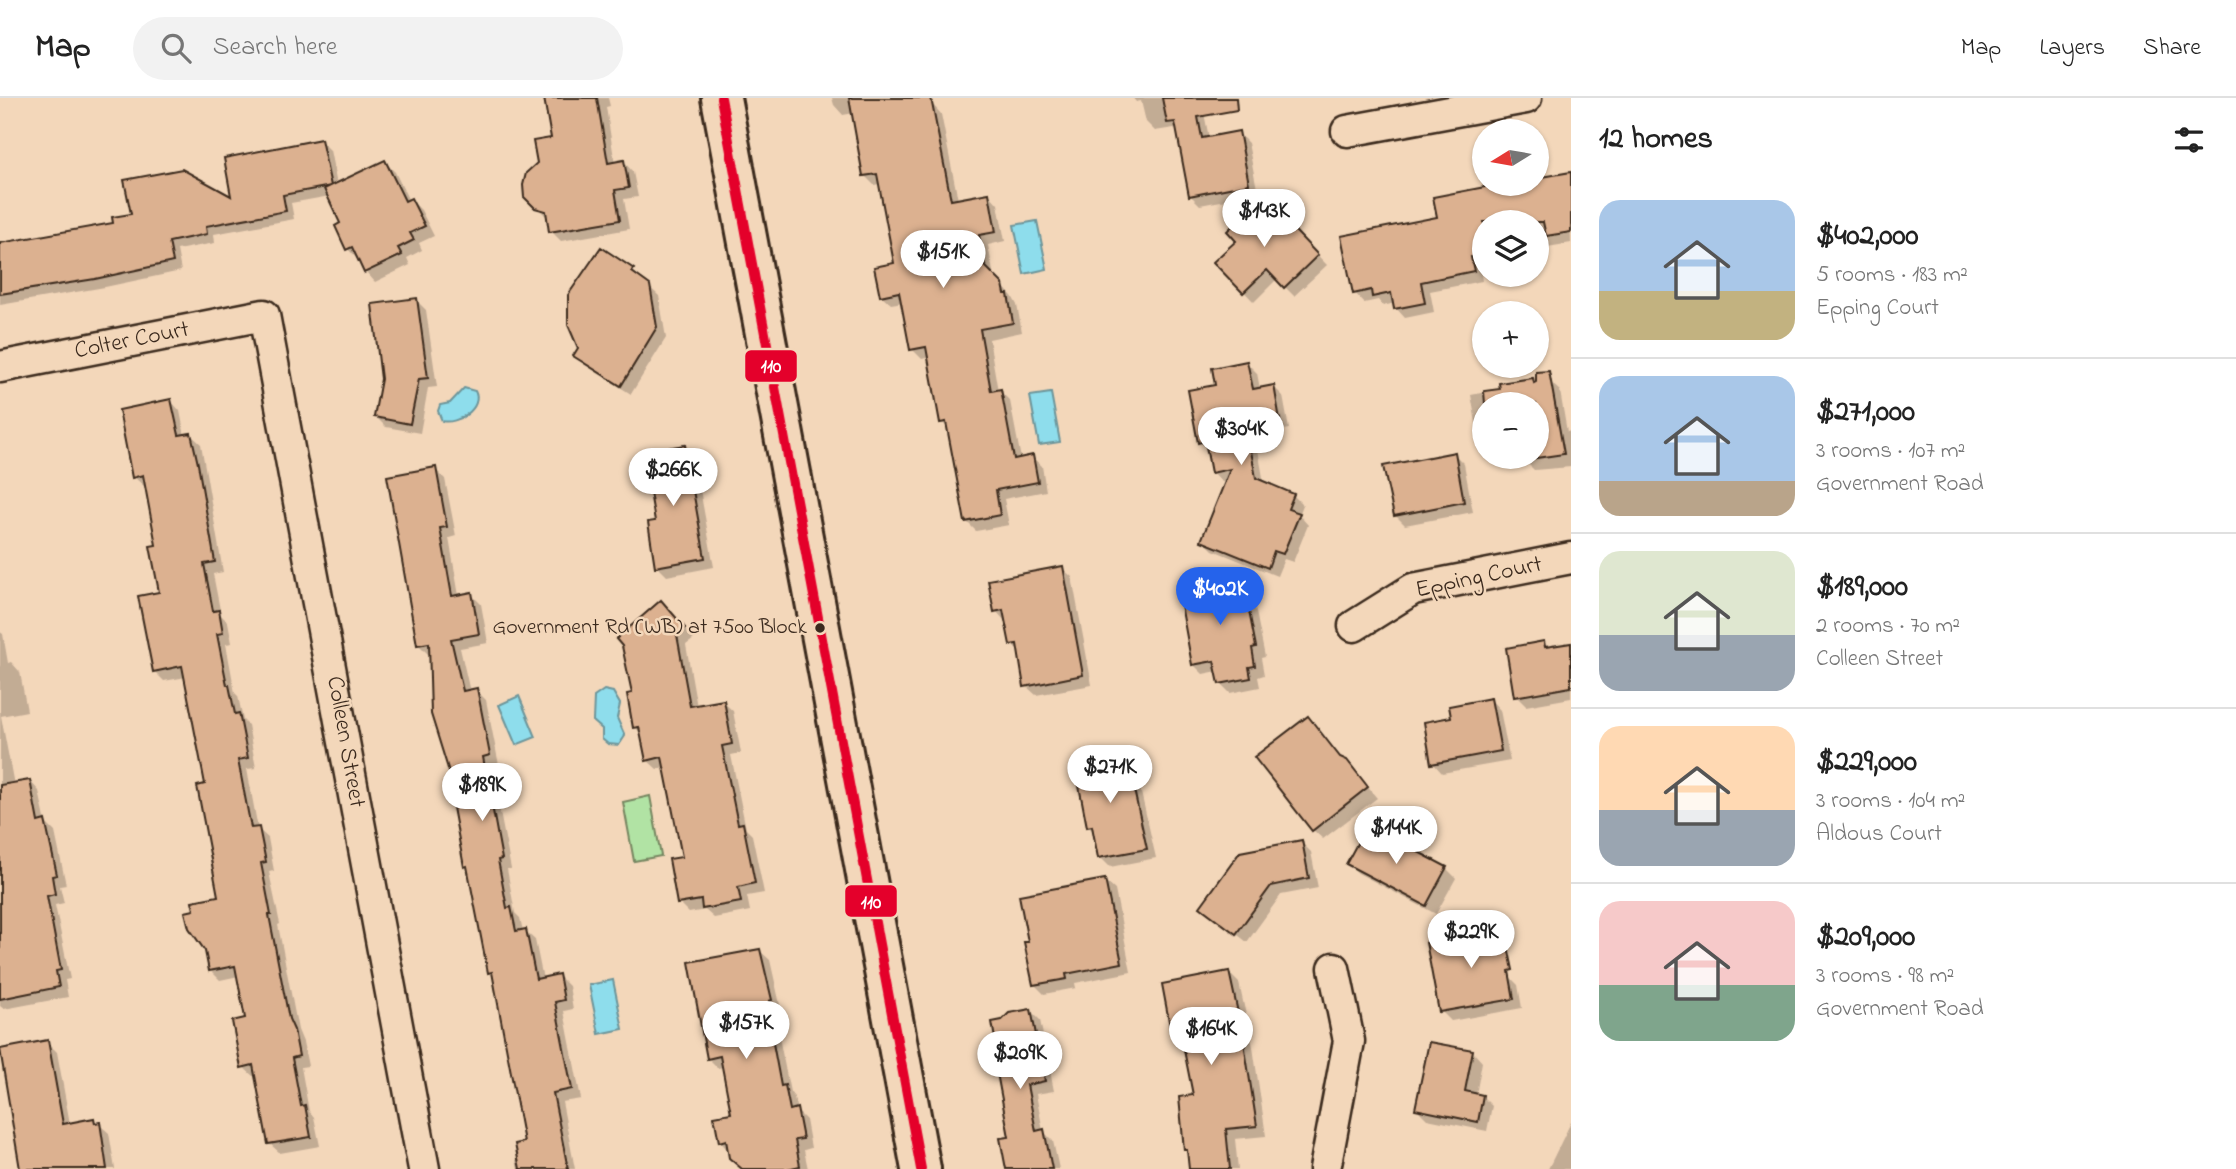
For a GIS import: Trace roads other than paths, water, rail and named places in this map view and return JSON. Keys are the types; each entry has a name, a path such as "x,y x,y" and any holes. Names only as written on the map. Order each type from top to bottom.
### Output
{"street":[{"path":"721,98 921,1169"},
{"path":"1347,131 1526,98"},
{"name":"Colter Court","path":"0,367 264,315"},
{"name":"Colleen Street","path":"264,315 424,1169"},
{"name":"Epping Court","path":"1354,626 1413,589 1571,558"},
{"path":"1325,1169 1349,1041 1334,968"}],"water":[{"path":"1037,221 1047,269 1024,274 1014,225"},
{"path":"464,388 475,391 476,403 472,409 461,418 442,421 438,411 440,405 450,403"},
{"path":"1051,393 1060,442 1039,445 1030,396"},
{"path":"604,690 613,692 620,704 617,718 625,736 619,745 608,744 602,739 602,729 593,721 594,697"},
{"path":"519,696 536,737 516,745 499,705"},
{"path":"613,980 623,1029 599,1034 589,985"}],"place":[{"name":"Government Rd (WB) at 7500 Block","path":"820,628"}]}
